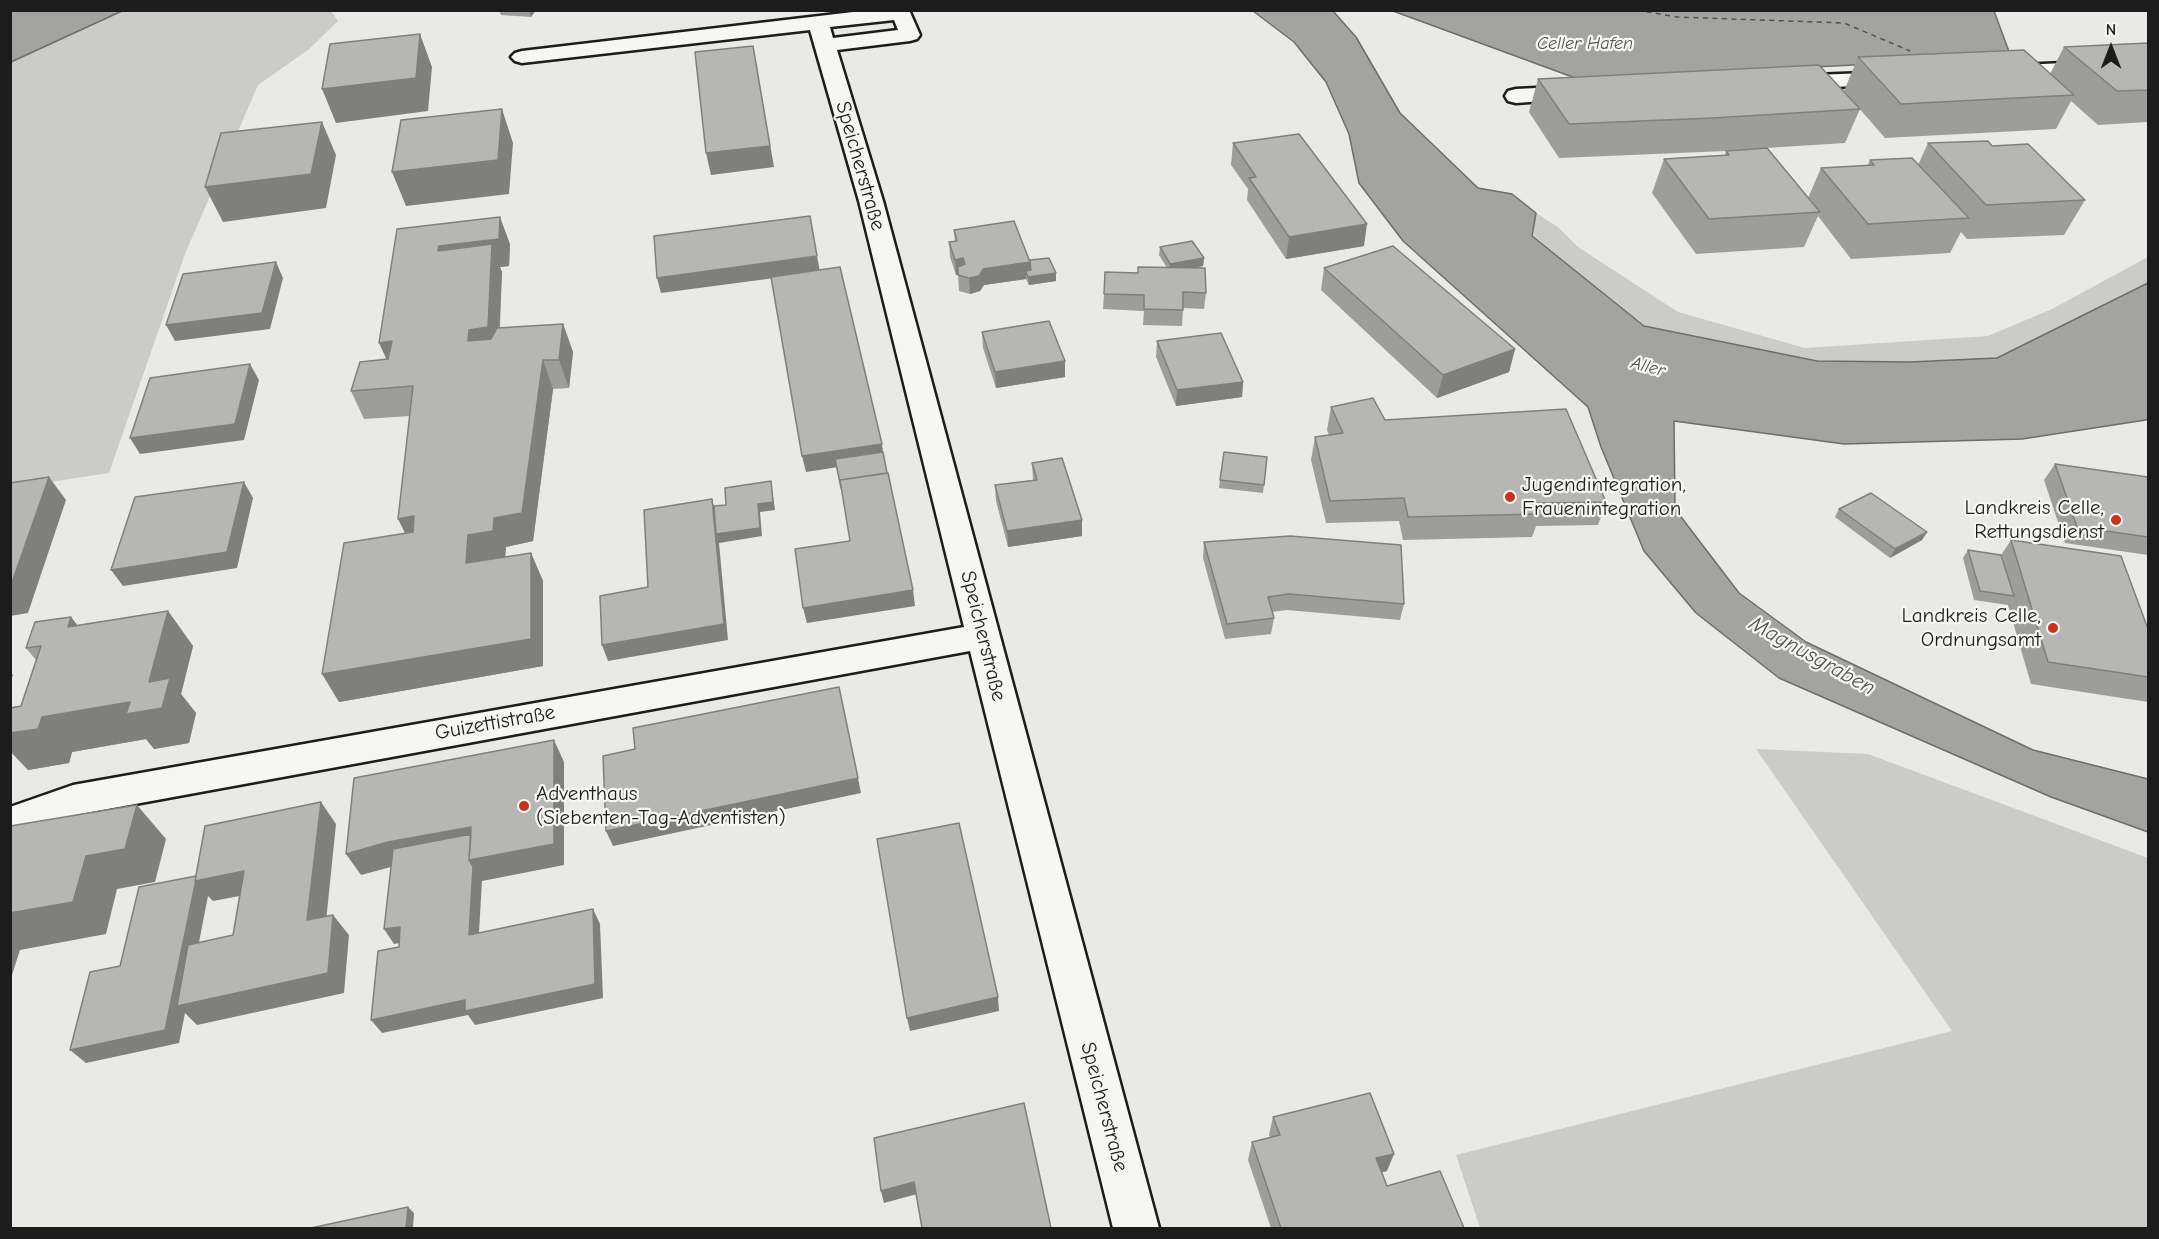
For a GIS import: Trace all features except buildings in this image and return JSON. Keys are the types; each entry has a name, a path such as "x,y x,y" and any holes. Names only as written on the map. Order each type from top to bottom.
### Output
{"street":[{"name":"Speicherstraße","path":"522,57 821,34 871,201 1136,1228"},
{"path":"1980,73 2148,64"},
{"path":"1768,84 1909,77"},
{"path":"1516,96 1600,92"},
{"name":"Guizettistraße","path":"10,822 73,800 983,636"}],"shaded area":[{"path":"122,11 331,11 338,21 308,50 258,85 185,254 109,473 11,488 10,62"},
{"path":"1536,213 1558,227 1578,247 1678,312 1805,348 1988,336 2052,309 2148,257 2148,283 1998,358 1910,362 1817,361 1644,326 1531,236"},
{"path":"1756,749 1868,754 2148,858 2148,1228 1480,1228 1456,1155 1952,1031"}],"water":[{"path":"11,10 122,10 122,11 11,62"},
{"path":"1253,11 1333,11 1356,37 1400,113 1478,188 1512,194 1536,213 1532,236 1644,326 1817,361 1910,362 1997,358 2148,283 2148,419 2146,420 2022,439 1844,444 1674,421 1675,509 1739,593 1806,642 2033,750 2148,779 2148,832 2051,797 1779,678 1696,613 1644,551 1601,447 1588,407 1403,241 1359,183 1349,134 1326,82 1294,42"},
{"name":"Celler Hafen","path":"1393,11 1994,11 2011,57 1578,79"}],"ferry route":[{"path":"1637,10 1677,17 1844,23 1910,51"}],"place":[{"name":"Jugendintegration, Frauenintegration","path":"1510,497"},
{"name":"Landkreis Celle, Rettungsdienst","path":"2116,520"},
{"name":"Landkreis Celle, Ordnungsamt","path":"2053,628"},
{"name":"Adventhaus (Siebenten-Tag-Adventisten)","path":"524,806"}],"water label":[{"name":"Aller","path":"1648,367"},
{"name":"Magnusgraben","path":"1812,656"}]}
